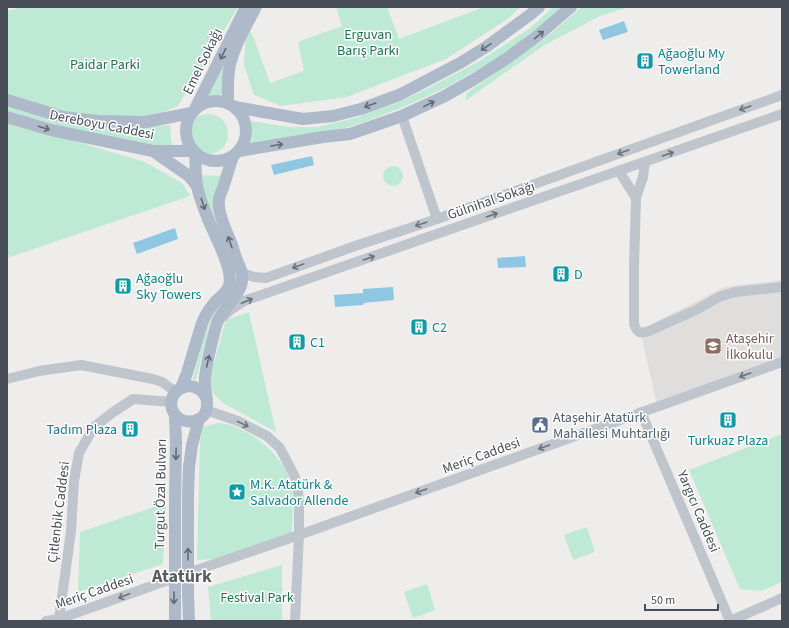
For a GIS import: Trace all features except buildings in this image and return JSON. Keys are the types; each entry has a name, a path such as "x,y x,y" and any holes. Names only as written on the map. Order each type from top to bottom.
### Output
{"main road":[{"name":"Emel Sokağı","path":"194,110 246,7"},
{"name":"Emel Sokağı","path":"232,105 228,84 230,66 238,41 256,7"},
{"path":"232,105 242,114 246,123 244,143 236,153 227,159 220,161 212,161 198,156 189,145 186,132 188,119 194,110 204,103 212,100 220,100 232,105 303,119 333,116 361,109 399,95 460,63 486,47 539,7"},
{"path":"236,153 323,137 350,134 402,116 445,96 506,59 536,37 571,7"},
{"name":"Dereboyu Caddesi","path":"7,100 63,117 98,121 146,122 194,110"},
{"name":"Dereboyu Caddesi","path":"7,117 51,130 152,151 194,152"},
{"path":"152,151 189,176 197,186"},
{"path":"176,394 186,378 205,316 229,287 230,279 228,267 207,217 197,186 194,152"},
{"path":"236,153 219,199 220,213 242,273"},
{"name":"Turgut Özal Bulvarı","path":"189,621 188,495 189,467 192,445 204,410 205,378 216,324 224,309 238,294 241,287 242,273"},
{"path":"175,415 184,421 190,422 204,410 206,396 198,388 192,386 186,386 176,394"},
{"name":"Turgut Özal Bulvarı","path":"175,621 174,578 176,443 175,415 172,408 176,394"}],"street":[{"name":"Gülnihal Sokağı","path":"242,273 254,277 266,278 354,246 437,219 782,95"},
{"name":"Gülnihal Sokağı","path":"216,324 244,301 782,114"},
{"path":"402,116 437,219"},
{"path":"645,162 636,198 634,324 638,332 643,333 649,331 696,310 719,297 735,292 782,287"},
{"path":"619,171 636,198"},
{"name":"Meriç Caddesi","path":"188,573 299,535 782,362"},
{"path":"7,379 39,371 81,365 153,379 162,382 176,394"},
{"name":"Çitlenbik Caddesi","path":"59,619 71,531 74,481 79,453 94,427 133,399 176,394"},
{"path":"204,410 238,421 267,436 280,448 295,478 298,489 299,508 295,621"},
{"name":"Yargıcı Caddesi","path":"641,412 730,621"},
{"name":"Meriç Caddesi","path":"46,621 59,619 174,578"},
{"path":"730,621 782,598"}],"shaded area":[{"name":"Ataşehir İlkokulu","path":"782,280 782,361 657,405 640,330 724,287"}],"green space":[{"name":"Paidar Parki","path":"22,7 238,7 178,106 144,120 98,121 7,99 7,11"},
{"name":"Erguvan Barış Parkı","path":"336,7 387,7 399,39 484,7 521,7 506,20 446,59 347,97 281,106 254,95 244,65 246,25 253,36 270,83 304,71 298,42 342,26"},
{"path":"553,7 563,7 507,53 447,87 401,108 329,133 251,148 252,135 250,121 289,127 317,127 355,118 397,103 478,62 529,29"},
{"path":"582,7 629,7 600,16 543,46 465,101 467,93 544,39"},
{"path":"228,57 221,97 198,97"},
{"path":"7,105 99,126 142,128 170,125 172,150 102,138 7,111"},
{"path":"208,114 216,116 222,120 226,126 228,134 226,142 222,148 216,152 208,154 200,152 194,148 190,142 188,134 190,126 194,120 200,116"},
{"path":"7,121 145,162 182,183 190,196 7,258"},
{"path":"393,166 400,169 403,176 400,183 393,186 386,183 383,176 386,169"},
{"path":"198,175 220,176 214,200 237,274 237,281 231,296 210,322 196,380 193,379 207,322 232,289"},
{"path":"249,312 276,432 223,403 213,393 210,377 226,320"},
{"path":"218,423 231,425 250,434 271,450 282,464 287,472 292,486 292,533 215,559 197,560 200,441 203,427"},
{"path":"782,434 782,582 761,591 740,589 689,470"},
{"path":"166,503 163,564 78,592 80,532"},
{"path":"587,527 595,552 573,560 564,535"},
{"name":"Festival Park","path":"282,565 282,620 211,621 208,587"},
{"path":"427,584 435,610 413,618 404,592"}],"water":[{"path":"624,21 628,32 603,40 599,30"},
{"path":"312,156 314,165 274,175 271,165"},
{"path":"175,228 178,239 137,254 133,243"},
{"path":"525,256 526,267 498,268 497,258"},
{"path":"393,287 394,300 364,303 363,305 335,307 334,295 363,293 363,289"}],"place":[{"name":"Ağaoğlu My Towerland","path":"645,61"},
{"name":"D","path":"561,274"},
{"name":"Ağaoğlu Sky Towers","path":"123,286"},
{"name":"C2","path":"419,327"},
{"name":"C1","path":"297,342"},
{"name":"Ataşehir İlkokulu","path":"713,346"},
{"name":"Turkuaz Plaza","path":"728,420"},
{"name":"Ataşehir Atatürk Mahallesi Muhtarlığı","path":"540,425"},
{"name":"Tadım Plaza","path":"130,429"},
{"name":"M.K. Atatürk & Salvador Allende","path":"237,492"}],"district":[{"name":"Atatürk","path":"182,576"}]}
